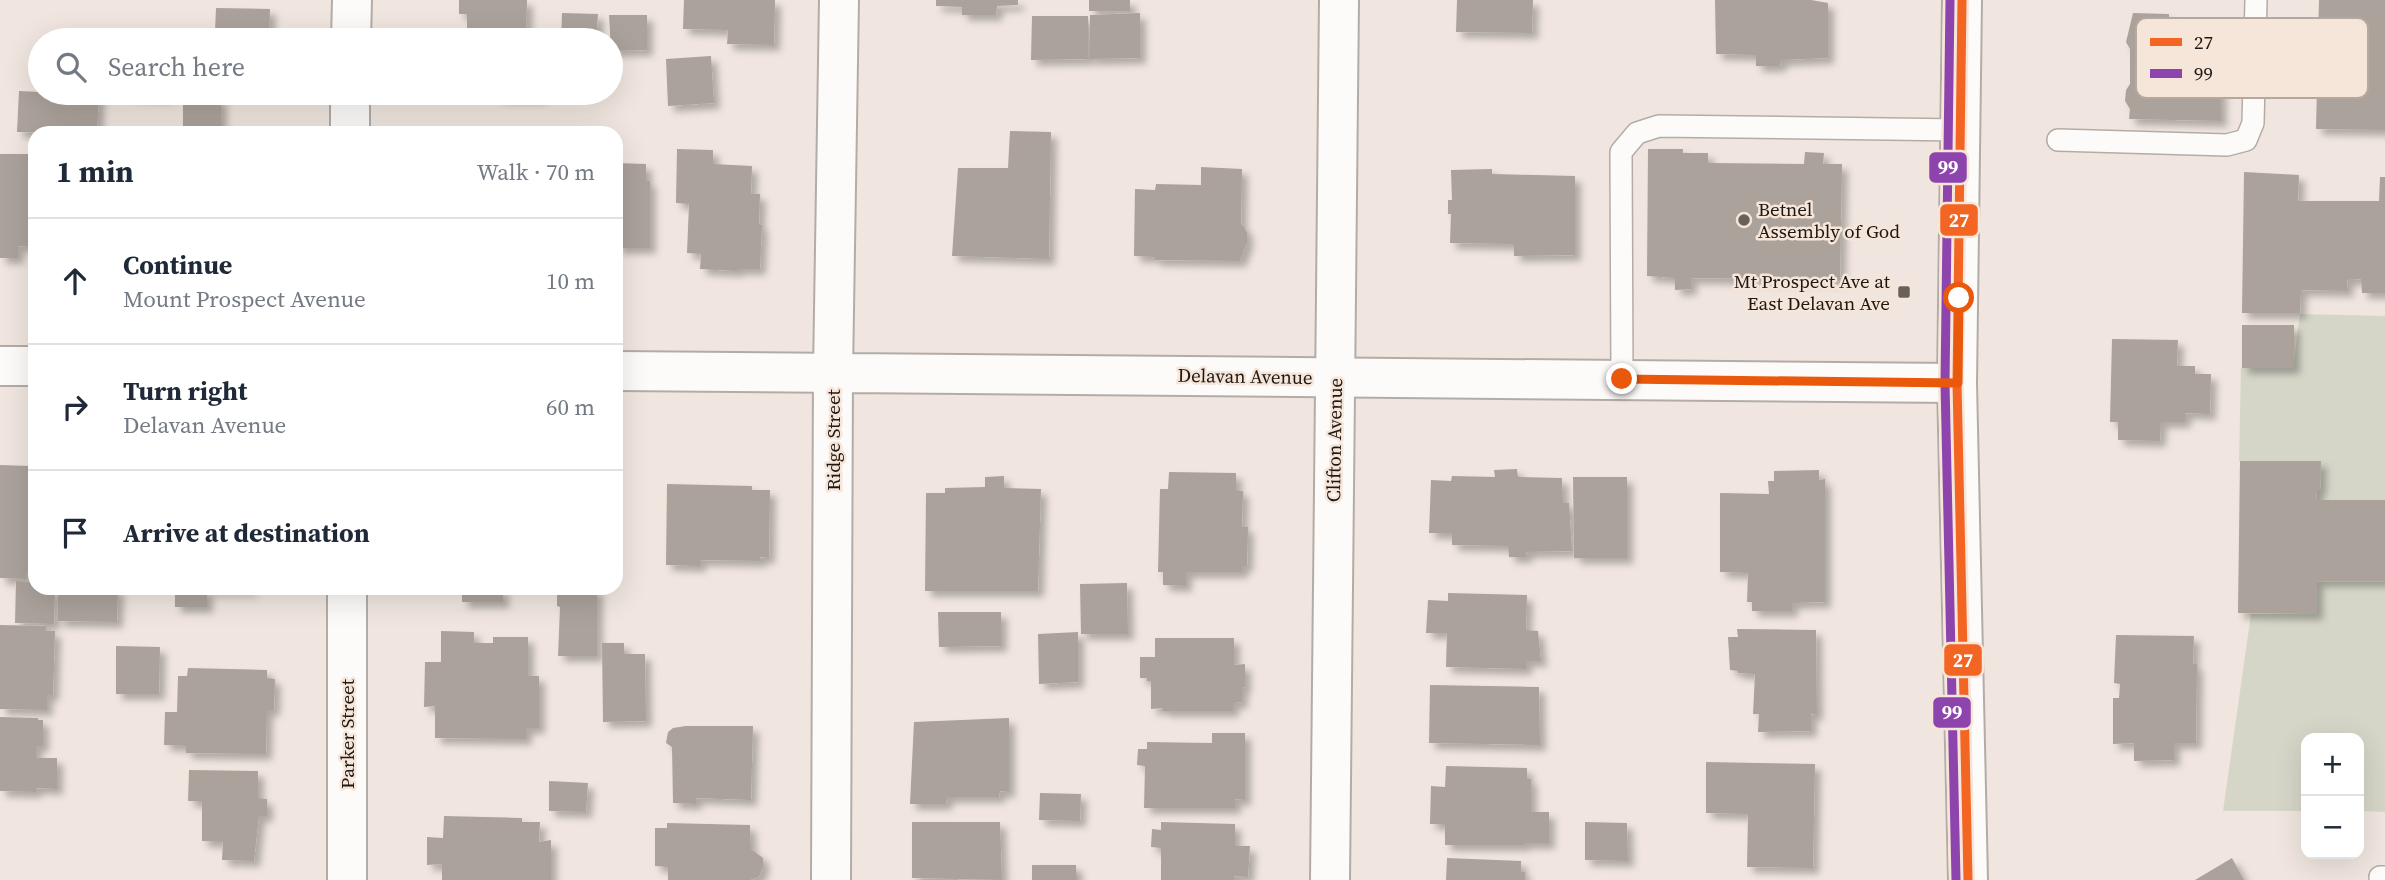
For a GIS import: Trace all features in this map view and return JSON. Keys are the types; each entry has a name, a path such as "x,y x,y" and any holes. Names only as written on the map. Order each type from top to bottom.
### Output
{"street":[{"path":"351,28 352,0"},
{"name":"Ridge Street","path":"831,880 833,373 839,0"},
{"name":"Clifton Avenue","path":"1330,880 1339,0"},
{"path":"1962,0 1958,383 1968,880"},
{"path":"350,105 350,126"},
{"path":"0,366 28,366"},
{"name":"Delavan Avenue","path":"623,371 1958,383"},
{"name":"Parker Street","path":"347,595 347,880"}],"lane":[{"path":"2256,0 2256,18"},
{"path":"2058,140 2227,145 2246,140 2253,123 2254,98"},
{"path":"1622,379 1621,152 1637,133 1660,126 1961,130"}],"shaded area":[{"path":"2300,314 2385,316 2385,500 2316,500 2320,462 2239,461 2241,368 2293,368"},
{"path":"2317,582 2385,582 2385,812 2364,811 2364,733 2301,733 2301,811 2223,811 2251,614 2317,614"}],"building":[{"path":"459,0 527,0 526,28 467,28 467,14 459,14"},
{"path":"684,0 775,0 774,45 727,44 728,30 683,29"},
{"path":"936,0 1018,0 1018,5 997,6 996,15 962,15 962,7 936,6"},
{"path":"1089,0 1130,0 1130,11 1089,11"},
{"path":"1457,0 1533,0 1532,33 1456,32"},
{"path":"1715,0 1811,0 1828,3 1828,58 1781,60 1780,66 1756,66 1756,55 1716,54"},
{"path":"2319,0 2385,0 2385,130 2316,129 2317,98 2368,98 2368,18 2319,18"},
{"path":"216,8 270,9 269,28 215,28"},
{"path":"562,13 598,14 597,28 561,28"},
{"path":"1140,13 1140,58 1089,59 1090,15"},
{"path":"2133,13 2169,14 2169,18 2136,18 2136,98 2221,98 2221,121 2129,119 2130,109 2125,101 2126,90 2130,84 2130,49 2126,42"},
{"path":"609,15 647,15 647,50 623,51 623,28 610,28"},
{"path":"1032,16 1088,16 1088,59 1031,60"},
{"path":"711,56 714,103 668,106 666,59"},
{"path":"19,91 28,91 28,105 98,105 97,126 28,126 28,132 17,132"},
{"path":"183,105 221,105 221,126 183,126"},
{"path":"1010,131 1051,132 1049,259 952,256 958,168 1008,168"},
{"path":"677,149 713,150 713,164 752,166 751,194 760,194 760,269 700,269 701,254 687,253 689,204 676,203"},
{"name":"Betnel Assembly of God","path":"1648,149 1683,149 1683,153 1708,153 1708,163 1804,164 1805,152 1824,153 1823,164 1842,164 1840,280 1691,278 1691,289 1675,290 1675,278 1647,276"},
{"path":"0,154 28,154 28,247 18,246 18,258 0,258"},
{"path":"623,163 646,164 646,181 650,181 650,248 623,248"},
{"path":"1201,167 1242,169 1241,225 1247,233 1247,243 1240,261 1155,260 1155,257 1134,256 1135,189 1155,190 1156,184 1201,185"},
{"path":"1492,169 1492,174 1575,176 1575,255 1514,256 1514,244 1450,243 1451,214 1448,214 1448,200 1452,200 1451,170"},
{"path":"2244,172 2299,175 2298,201 2379,201 2380,177 2385,177 2385,293 2362,293 2361,279 2347,280 2348,291 2301,290 2300,313 2242,313"},
{"path":"2242,325 2294,325 2294,368 2242,368"},
{"path":"2112,339 2178,340 2177,366 2195,366 2195,374 2211,374 2210,414 2185,413 2185,422 2161,422 2160,441 2118,440 2118,422 2110,422"},
{"path":"2240,461 2321,461 2320,490 2317,490 2316,500 2385,500 2385,581 2317,581 2317,614 2238,613"},
{"path":"0,465 28,466 28,573 26,579 0,578"},
{"path":"1517,469 1518,477 1562,478 1563,503 1569,503 1572,551 1526,552 1527,557 1509,557 1508,546 1452,545 1452,533 1429,533 1431,480 1451,481 1452,476 1495,477 1494,470"},
{"path":"1819,470 1819,480 1825,479 1825,602 1792,603 1792,611 1752,611 1752,602 1747,602 1748,573 1720,572 1720,493 1769,494 1768,481 1774,481 1774,471"},
{"path":"1169,472 1236,473 1236,490 1243,491 1242,527 1248,527 1247,566 1242,566 1242,572 1186,572 1186,586 1163,585 1163,572 1158,572 1160,489 1168,489"},
{"path":"1004,476 1004,488 1041,489 1038,591 925,591 926,493 945,493 945,488 985,487 985,477"},
{"path":"1573,477 1627,477 1627,558 1574,558"},
{"path":"667,484 752,486 752,490 770,490 769,558 760,557 761,561 700,560 700,566 666,565"},
{"path":"16,581 28,582 28,595 55,595 54,624 15,623"},
{"path":"1127,583 1128,634 1081,634 1080,584"},
{"path":"1448,593 1527,595 1526,630 1538,631 1541,661 1526,661 1526,669 1446,667 1447,633 1426,633 1428,600 1448,601"},
{"path":"58,595 118,595 117,622 58,621"},
{"path":"175,595 207,595 207,607 175,607"},
{"path":"462,595 503,595 503,602 462,602"},
{"path":"557,595 597,595 597,656 558,656 560,607 557,606"},
{"path":"938,612 1001,612 1001,646 939,647"},
{"path":"0,625 46,626 46,631 55,631 53,695 47,695 47,710 0,709"},
{"path":"1737,629 1816,630 1817,715 1811,714 1811,731 1758,732 1759,714 1753,714 1755,674 1730,670 1728,637 1738,637"},
{"path":"441,631 474,632 474,643 493,643 493,637 528,637 528,676 539,676 539,728 526,728 526,739 435,738 435,706 424,707 425,662 441,662"},
{"path":"1078,632 1078,682 1039,684 1038,634"},
{"path":"2116,635 2194,636 2193,664 2197,664 2196,743 2174,743 2174,760 2134,761 2134,743 2113,744 2113,698 2119,698 2120,684 2114,683"},
{"path":"1155,638 1234,638 1234,665 1245,664 1242,702 1233,703 1233,711 1151,709 1151,681 1140,678 1140,657 1155,657"},
{"path":"602,643 624,643 624,654 645,654 646,721 603,722"},
{"path":"116,646 160,647 159,694 116,694"},
{"path":"188,668 267,670 267,678 275,679 274,710 267,710 266,754 186,753 186,746 164,745 165,712 177,712 178,676 187,676"},
{"path":"1430,685 1539,687 1540,745 1429,743"},
{"path":"0,717 43,720 43,746 36,746 36,758 57,758 57,789 36,788 36,792 0,791"},
{"path":"1009,718 1009,792 1000,791 999,797 947,797 946,804 910,804 914,722"},
{"path":"753,726 751,800 696,798 696,804 673,803 672,747 666,743 668,732 673,728"},
{"path":"1212,733 1245,733 1245,800 1235,799 1235,808 1144,808 1145,766 1137,765 1138,749 1147,749 1147,742 1212,743"},
{"path":"1706,762 1815,764 1813,868 1747,867 1748,814 1706,813"},
{"path":"1446,766 1527,768 1527,779 1531,779 1531,812 1549,812 1549,843 1445,845 1445,824 1430,824 1431,786 1445,787"},
{"path":"189,770 258,771 258,798 267,799 267,816 259,816 254,861 222,860 223,842 202,841 202,801 188,801"},
{"path":"549,781 588,783 586,812 549,811"},
{"path":"1040,793 1081,794 1080,821 1039,820"},
{"path":"444,816 522,818 522,822 540,822 539,842 551,840 551,880 442,880 442,864 427,865 427,837 443,838"},
{"path":"912,822 1000,822 1002,880 912,878"},
{"path":"1161,822 1235,824 1235,846 1250,846 1248,877 1234,876 1234,880 1161,880 1161,848 1151,847 1152,829 1161,830"},
{"path":"1585,822 1627,823 1628,861 1585,860"},
{"path":"667,823 750,825 751,849 763,858 759,877 750,880 668,880 668,867 655,866 655,828 667,828"},
{"path":"1447,858 1521,861 1521,872 1525,872 1525,880 1446,880"},
{"path":"2232,858 2244,880 2195,880"},
{"path":"1032,865 1076,865 1077,880 1032,880"}],"transit line":[{"name":"99","path":"1950,0 1945,383 1956,880"},
{"name":"27","path":"1962,0 1957,383 1968,880"}],"place":[{"name":"Betnel Assembly of God","path":"1744,220"},
{"name":"Mt Prospect Ave at East Delavan Ave","path":"1904,292"}],"route":[{"path":"1622,379 1958,383 1959,298"}]}
